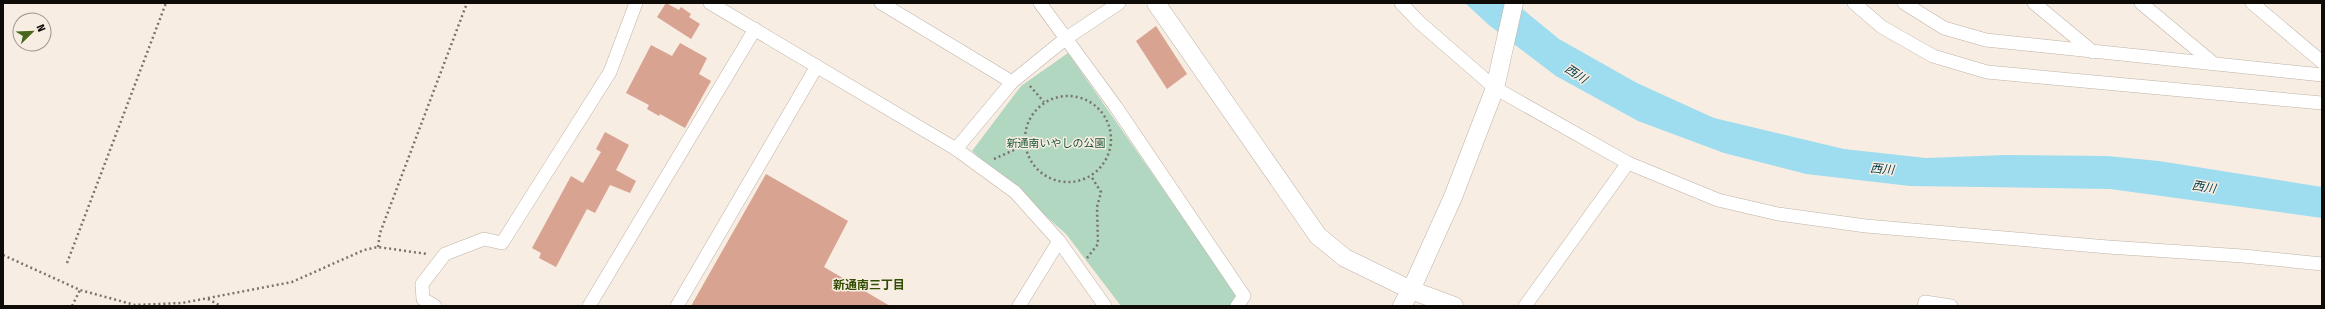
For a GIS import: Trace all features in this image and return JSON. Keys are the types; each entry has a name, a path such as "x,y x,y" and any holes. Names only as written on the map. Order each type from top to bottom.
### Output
{"street":[{"path":"435,306 423,299 422,284 445,254 484,240 502,243 610,72 636,3"},
{"path":"710,3 728,8 755,29 956,148 1015,192 1059,241 1105,306"},
{"path":"881,3 1012,82"},
{"path":"1040,3 1116,107 1244,296 1237,306"},
{"path":"956,148 1012,82 1065,39 1119,3"},
{"path":"1156,3 1318,236 1345,258 1411,290 1454,306"},
{"path":"1401,3 1419,22 1495,88 1628,163 1718,200 1778,214 1866,226 2108,247 2243,256 2322,264"},
{"path":"1402,306 1411,290 1454,196 1495,88 1514,3"},
{"path":"1854,3 1882,27 1933,56 1987,72 2322,103"},
{"path":"1904,3 1944,28 1986,40 2322,74"},
{"path":"2034,3 2093,52"},
{"path":"2141,3 2213,63"},
{"path":"2252,3 2322,62"},
{"path":"589,306 755,29"},
{"path":"677,306 817,66"},
{"path":"1525,306 1628,163"},
{"path":"1019,306 1059,241"},
{"path":"1924,306 1926,302 1951,306"}],"path":[{"path":"67,263 166,3"},
{"path":"378,247 380,234 467,3"},
{"path":"1026,82 1044,102"},
{"path":"1062,96 1082,97 1091,102 1104,116 1110,132 1110,149 1103,164 1091,176 1073,182 1054,180 1038,170 1027,154 1025,145 1026,126 1030,116 1044,102 1062,96"},
{"path":"992,160 1025,145"},
{"path":"1085,260 1098,244 1097,207 1100,192 1091,176"},
{"path":"3,255 80,290 135,305 182,303 292,282 364,250 378,247 417,254 445,254"},
{"path":"72,306 80,290"},
{"path":"208,299 221,306"}],"green space":[{"name":"新通南いやしの公園","path":"1068,53 1238,296 1232,306 1121,306 1066,234 972,151 1021,86"}],"water":[{"name":"西川","path":"1465,3 1515,3 1559,39 1637,83 1714,118 1844,149 1926,158 2005,155 2107,156 2159,161 2322,187 2322,218 2110,189 1910,186 1806,174 1724,153 1638,121 1556,76 1490,26"}],"building":[{"path":"666,3 679,10 681,7 691,14 689,17 700,24 691,39 657,17"},
{"path":"1156,26 1187,74 1167,89 1136,41"},
{"path":"680,43 707,58 699,74 711,81 685,128 660,114 659,116 647,109 649,105 626,93 651,45 672,56"},
{"path":"605,132 629,145 616,170 636,181 630,193 610,185 595,213 587,209 556,267 539,258 541,253 532,248 571,176 583,183 601,152 596,149"},
{"path":"766,174 848,221 824,267 890,306 691,306"}],"district":[{"name":"新通南三丁目","path":"869,285"}]}
